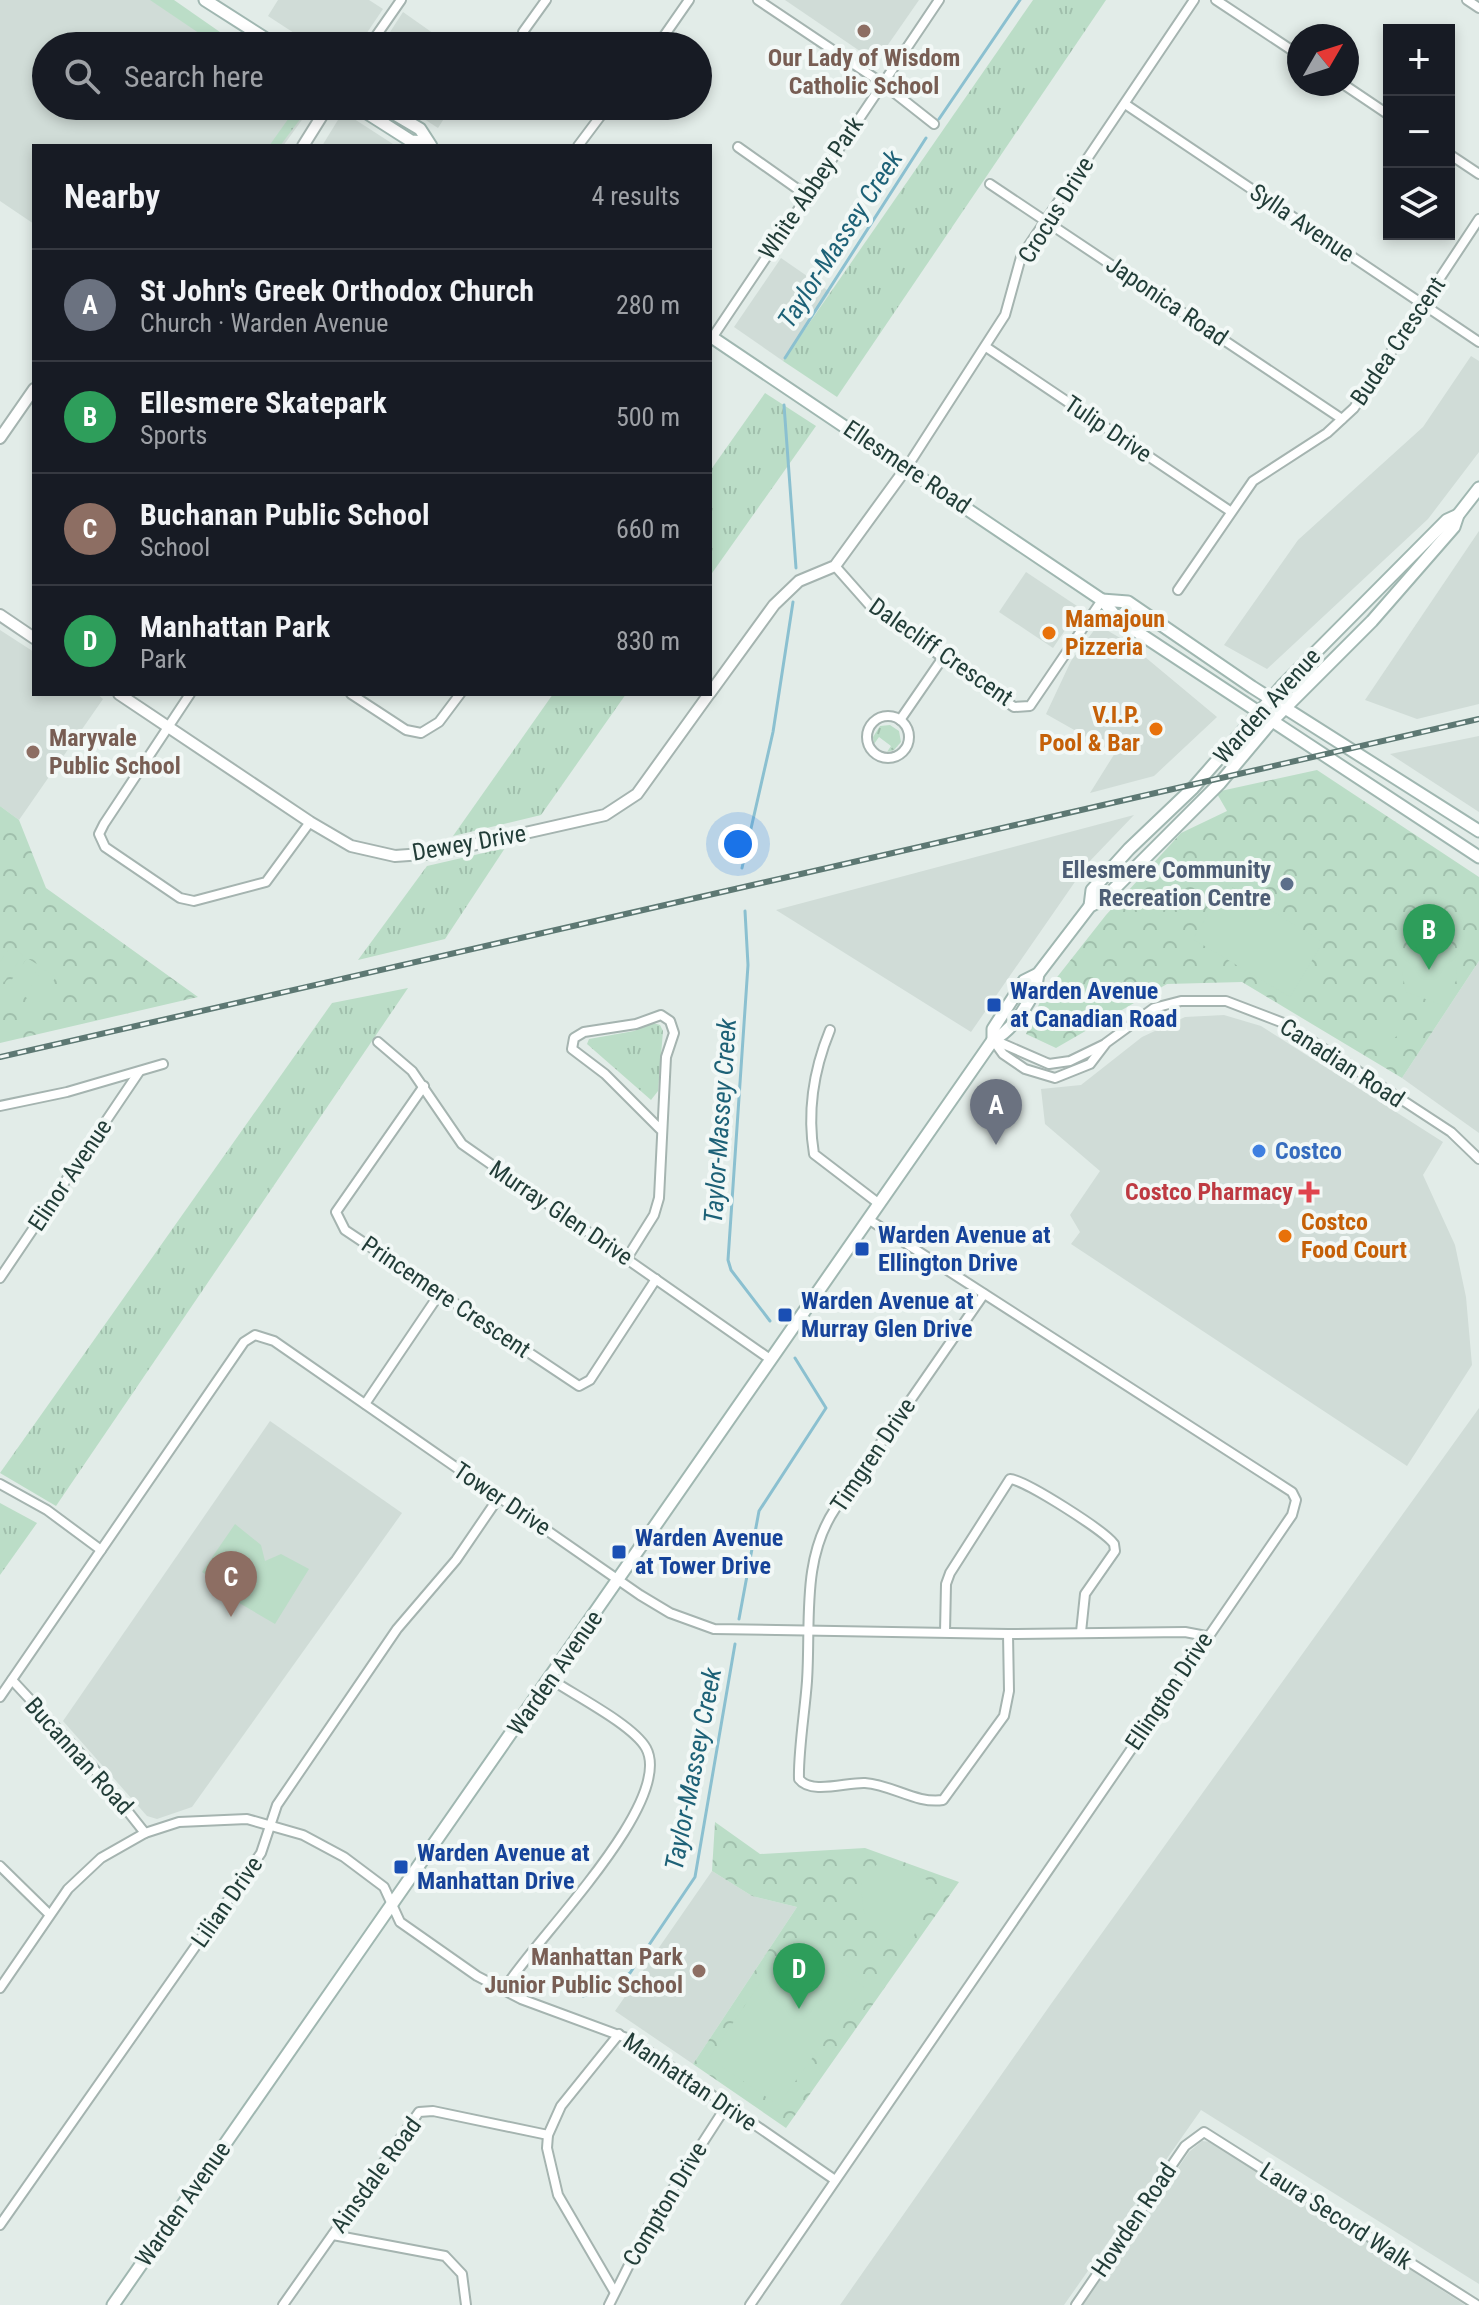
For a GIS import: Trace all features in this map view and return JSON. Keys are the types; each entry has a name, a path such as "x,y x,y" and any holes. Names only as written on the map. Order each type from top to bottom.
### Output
{"main road":[{"path":"205,0 255,32"},
{"path":"378,120 411,141 428,144"},
{"path":"405,120 420,129 428,144"},
{"name":"Ellesmere Road","path":"712,338 1102,600 1119,620 1479,857"},
{"name":"Warden Avenue","path":"1090,906 1092,890 1193,788 1271,699 1438,529 1458,515 1479,488"},
{"name":"Warden Avenue","path":"113,2305 391,1904 552,1680 770,1359 993,1040 993,1029 1024,981 1038,974 1090,906 1104,899 1220,783 1272,721 1417,571 1454,527 1458,515"},
{"name":"Ellesmere Road","path":"1102,600 1128,602 1271,699 1479,831"}],"street":[{"path":"379,32 401,0"},
{"path":"523,32 546,0"},
{"path":"667,32 689,0"},
{"path":"758,0 882,83 934,124"},
{"name":"White Abbey Park","path":"712,336 939,0"},
{"name":"Crocus Drive","path":"907,467 1008,310 1021,257 1194,0"},
{"path":"1216,0 1287,47"},
{"path":"1467,0 1479,8"},
{"path":"1359,95 1383,111"},
{"name":"Sylla Avenue","path":"1125,104 1479,342"},
{"path":"304,144 319,120"},
{"path":"580,144 598,120"},
{"path":"738,147 806,195"},
{"path":"1455,158 1479,174"},
{"name":"Japonica Road","path":"990,184 1342,419"},
{"name":"Budea Crescent","path":"1178,590 1253,481 1354,408 1479,219"},
{"name":"Tulip Drive","path":"986,347 1230,511"},
{"path":"0,438 32,392"},
{"path":"835,566 907,467"},
{"name":"Dalecliff Crescent","path":"835,566 873,609 1014,707 1030,706 1102,600"},
{"name":"Dewey Drive","path":"712,691 774,605 799,581 835,566"},
{"path":"0,615 32,637"},
{"path":"900,720 942,659"},
{"name":"Dewey Drive","path":"122,696 310,822 351,846 395,856 437,853 605,815 637,794 709,696"},
{"path":"189,696 99,834 105,847 180,898 194,901 266,882 310,822"},
{"path":"354,696 406,730 421,733 439,722 458,696"},
{"path":"881,717 900,720 908,731 904,751 891,758 877,755 869,744 871,725 881,717"},
{"name":"Canadian Road","path":"993,1040 1039,1061 1056,1064 1070,1061 1106,1043 1154,1008 1181,1001 1226,1001 1286,1024 1466,1142 1479,1159"},
{"path":"627,1258 654,1215 659,1198 666,1057 674,1033 668,1018 655,1016 636,1024 584,1032 574,1038 572,1049 577,1055 605,1074 662,1131"},
{"path":"830,1030 817,1061 810,1131 814,1154 878,1203"},
{"name":"Canadian Road","path":"993,1040 1003,1054 1025,1069 1055,1078 1090,1064 1106,1043"},
{"name":"Murray Glen Drive","path":"378,1042 398,1057 424,1086 462,1144 770,1359"},
{"path":"0,1106 163,1064"},
{"name":"Elinor Avenue","path":"0,1278 139,1072"},
{"name":"Princemere Crescent","path":"424,1086 336,1212 336,1218 345,1230 579,1386 590,1380 656,1279"},
{"name":"Ellington Drive","path":"750,2305 977,1978 1206,1636 1292,1515 1296,1500 1292,1492 868,1219"},
{"path":"365,1404 440,1293"},
{"name":"Timgren Drive","path":"984,1294 823,1527 810,1579 799,1779 810,1787 887,1785 928,1802 943,1800 954,1789 1004,1716 1009,1691 1008,1634"},
{"name":"Tower Drive","path":"0,1697 252,1336 274,1341 670,1613 718,1630 1008,1634 1185,1632 1206,1636"},
{"path":"945,1632 946,1584 950,1573 1010,1479 1028,1485 1103,1531 1114,1544 1115,1551 1085,1594 1081,1632"},
{"path":"0,1484 47,1510 101,1550"},
{"name":"Lilian Drive","path":"0,2225 261,1853 277,1805 397,1629 456,1560 499,1497"},
{"name":"Bucannan Road","path":"12,1680 91,1765 145,1833"},
{"path":"503,1991 535,1943 569,1909 634,1817 648,1776 649,1756 636,1736 552,1680"},
{"name":"Manhattan Drive","path":"0,1988 49,1914 88,1869 145,1833 200,1819 238,1818 270,1825 303,1835 344,1857 384,1887 400,1922 503,1991 619,2034 835,2180"},
{"path":"0,1866 49,1914"},
{"path":"614,2291 558,2195 550,2173 548,2135 566,2098 619,2034"},
{"name":"Compton Drive","path":"609,2305 662,2203 727,2105"},
{"name":"Ainsdale Road","path":"283,2305 419,2112 433,2111 548,2135"},
{"name":"Laura Secord Walk","path":"1195,2136 1204,2132 1218,2139 1477,2305"},
{"name":"Howden Road","path":"1076,2305 1185,2146 1195,2136"},
{"path":"333,2235 445,2256 462,2274 466,2305"}],"shaded area":[{"path":"0,0 164,0 214,32 32,32 32,120 302,120 284,144 32,144 32,223 0,201"},
{"path":"278,0 369,0 383,9 367,32 293,32 268,16"},
{"name":"Our Lady of Wisdom Catholic School","path":"785,0 919,0 876,62"},
{"path":"403,12 431,32 390,32"},
{"path":"338,120 356,120 393,144 323,144"},
{"path":"426,120 443,120 438,128"},
{"path":"781,258 830,292 783,361 734,327"},
{"path":"1471,356 1479,361 1479,452 1428,519 1267,669 1224,645 1298,540 1423,427"},
{"path":"1479,531 1479,704 1417,719 1365,700"},
{"path":"1026,572 1080,608 1053,648 999,612"},
{"path":"1098,625 1127,642 1217,717 1154,776 1090,793 1115,753 1046,714 1071,661"},
{"name":"Maryvale Public School","path":"0,630 32,651 32,696 99,696 103,699 19,820 0,806"},
{"path":"1479,736 1479,812 1390,754"},
{"path":"1134,815 1088,863 971,1032 776,910"},
{"path":"1479,961 1479,1133 1402,1078"},
{"path":"1224,1015 1261,1026 1443,1142 1423,1175 1455,1245 1466,1297 1472,1365 1407,1466 1071,1244 1080,1232 1070,1215 1100,1171 1045,1124 1041,1089 1081,1085 1142,1037 1185,1017"},
{"path":"1479,1408 1479,2284 1201,2110 1064,2305 840,2305 1051,2004"},
{"path":"270,1421 402,1513 192,1807 157,1819 147,1816 63,1721"},
{"name":"Manhattan Park Junior Public School","path":"712,1871 752,1896 797,1907 693,2064 615,2011"},
{"path":"1202,2141 1212,2142 1465,2305 1083,2305 1189,2152"}],"green space":[{"path":"150,0 174,0 220,32 197,32"},
{"path":"1033,0 1106,0 837,397 783,361"},
{"path":"287,120 300,120 282,144 270,144"},
{"path":"765,393 816,426 712,573 712,468"},
{"path":"552,696 625,696 541,815 453,836"},
{"path":"890,725 899,731 901,742 894,750 887,752 891,746 879,737 874,744 873,737 880,726"},
{"path":"1317,770 1479,877 1479,961 1402,1078 1242,982 1167,984 1056,1048 1026,1034 1043,995 1106,915 1181,833 1227,811 1216,792"},
{"path":"0,806 19,820 46,888 198,997 0,1043"},
{"path":"505,848 445,939 358,960 427,866"},
{"path":"1227,884 1323,942 1290,997 1193,939"},
{"path":"1440,937 1455,946 1457,979 1442,1005 1406,992 1402,971"},
{"path":"11,946 23,955 4,982 0,979 0,962"},
{"path":"27,958 40,966 21,994 8,985"},
{"path":"43,969 56,977 37,1005 24,996"},
{"path":"408,988 56,1506 0,1473 332,1003"},
{"path":"1393,1015 1405,1028 1382,1050 1370,1037"},
{"path":"653,1023 660,1025 663,1031 658,1091 651,1100 587,1044 589,1039 634,1031"},
{"path":"0,1503 37,1523 0,1575"},
{"path":"235,1524 261,1545 265,1561 281,1554 309,1569 275,1624 229,1597 232,1592 202,1572"},
{"path":"715,1822 760,1854 865,1848 959,1882 786,2128 693,2064 797,1907 752,1896 712,1871"},
{"path":"884,1858 939,1886 907,1949 876,1930 865,1915 862,1878"},
{"path":"790,1939 864,1987 778,2105 709,2058"}],"waterway":[{"name":"Taylor-Massey Creek","path":"939,119 1020,0"},
{"name":"Taylor-Massey Creek","path":"785,358 926,138"},
{"name":"Taylor-Massey Creek","path":"784,405 796,568"},
{"name":"Taylor-Massey Creek","path":"742,868 773,732 793,602"},
{"name":"Taylor-Massey Creek","path":"745,911 748,965 728,1260 731,1270 770,1321"},
{"name":"Taylor-Massey Creek","path":"739,1619 759,1511 826,1408 795,1358"},
{"name":"Taylor-Massey Creek","path":"583,1996 617,1984 630,1973 695,1877 735,1644"}],"railway":[{"path":"0,1057 1479,719"}],"place":[{"name":"Our Lady of Wisdom Catholic School","path":"864,31"},
{"name":"Mamajoun Pizzeria","path":"1049,633"},
{"name":"V.I.P. Pool & Bar","path":"1156,729"},
{"name":"Maryvale Public School","path":"33,752"},
{"name":"Ellesmere Community Recreation Centre","path":"1287,884"},
{"name":"Ellesmere Skatepark","path":"1429,970"},
{"name":"Warden Avenue at Canadian Road","path":"994,1005"},
{"name":"St John's Greek Orthodox Church","path":"996,1145"},
{"name":"Costco","path":"1259,1151"},
{"name":"Costco Pharmacy","path":"1309,1192"},
{"name":"Costco Food Court","path":"1285,1236"},
{"name":"Warden Avenue at Ellington Drive","path":"862,1249"},
{"name":"Warden Avenue at Murray Glen Drive","path":"785,1315"},
{"name":"Warden Avenue at Tower Drive","path":"619,1552"},
{"name":"Buchanan Public School","path":"231,1617"},
{"name":"Warden Avenue at Manhattan Drive","path":"401,1867"},
{"name":"Manhattan Park Junior Public School","path":"699,1971"},
{"name":"Manhattan Park","path":"799,2009"}]}
